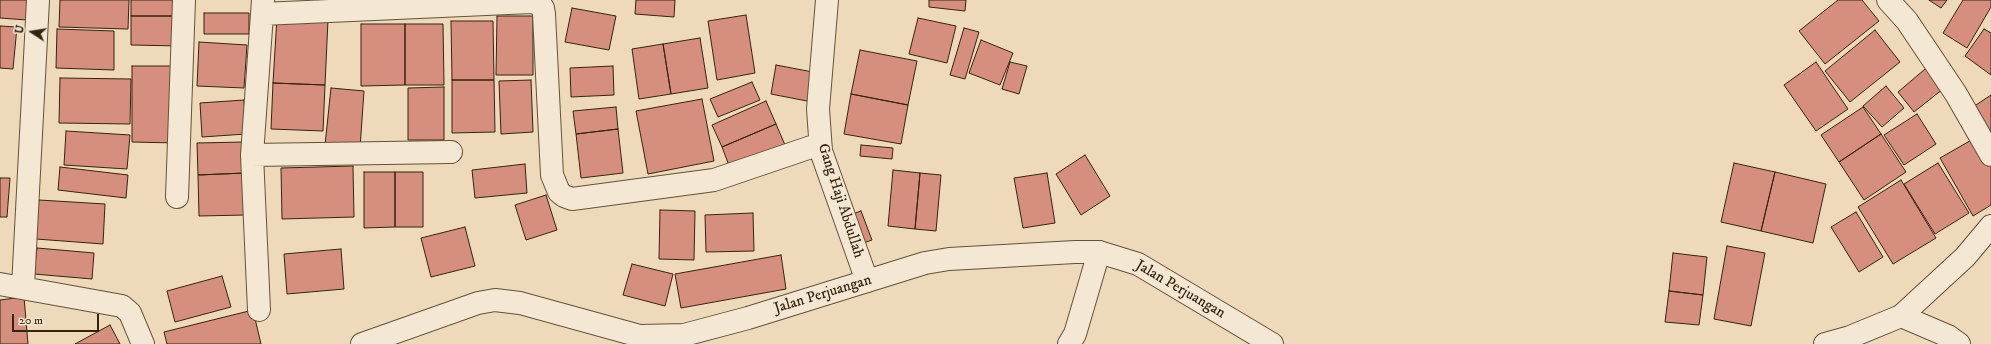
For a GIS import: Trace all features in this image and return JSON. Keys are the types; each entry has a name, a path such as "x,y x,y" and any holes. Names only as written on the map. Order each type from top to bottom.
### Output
{"street":[{"path":"23,288 38,0"},
{"path":"177,197 184,0"},
{"name":"Gang Haji Abdullah","path":"827,0 818,109 820,144 821,151 866,281"},
{"path":"1888,0 1907,21 1956,94 1991,155"},
{"path":"259,310 252,155 263,7 531,2 540,4 543,8 544,14 552,175 559,192 572,199 714,180 820,144"},
{"path":"252,155 451,152"},
{"path":"1825,344 1850,337 1901,316 1965,258 1991,226"},
{"path":"1069,344 1075,334 1099,252"},
{"name":"Jalan Perjuangan","path":"362,344 478,303 495,300 520,303 640,336 684,335 748,318 925,263 949,259 1099,252 1138,264 1272,344"},
{"path":"0,284 122,306 130,313 143,344"},
{"path":"1901,316 1948,336 1959,344"}],"building":[{"path":"0,0 28,0 27,20 0,18"},
{"path":"60,0 129,0 128,29 59,27"},
{"path":"131,0 180,0 180,16 131,16"},
{"path":"636,0 675,0 674,17 635,14"},
{"path":"929,0 966,0 965,11 929,7"},
{"path":"1838,0 1862,0 1879,21 1825,64 1799,31"},
{"path":"1929,0 1947,0 1941,8"},
{"path":"1963,0 1991,0 1991,7 1967,48 1943,33"},
{"path":"572,8 616,16 609,50 565,42"},
{"path":"204,13 249,13 249,34 204,34"},
{"path":"746,15 755,73 717,80 708,21"},
{"path":"131,16 180,16 180,46 131,45"},
{"path":"497,16 533,16 533,75 496,75"},
{"path":"277,17 328,20 325,85 273,83"},
{"path":"918,18 956,26 947,63 909,54"},
{"path":"451,21 493,21 494,80 452,80"},
{"path":"361,24 405,24 405,85 361,86"},
{"path":"405,24 443,24 444,85 405,85"},
{"path":"0,26 17,27 13,69 0,68"},
{"path":"964,28 979,32 965,79 950,75"},
{"path":"57,29 114,31 114,70 56,68"},
{"path":"1984,29 1991,33 1991,75 1965,56"},
{"path":"1875,30 1900,62 1850,102 1825,71"},
{"path":"700,38 708,88 671,94 663,44"},
{"path":"981,40 1013,53 1000,85 969,73"},
{"path":"199,42 247,45 244,88 197,86"},
{"path":"663,44 671,94 639,99 632,49"},
{"path":"860,50 917,61 908,105 851,94"},
{"path":"1010,62 1027,66 1019,94 1002,89"},
{"path":"1816,62 1848,109 1816,131 1784,85"},
{"path":"1931,64 1948,85 1914,112 1898,92"},
{"path":"776,65 818,73 812,102 771,94"},
{"path":"132,66 175,66 176,143 132,142"},
{"path":"613,66 614,95 571,97 570,68"},
{"path":"60,78 131,79 130,124 59,123"},
{"path":"452,80 494,80 495,132 452,133"},
{"path":"531,80 533,132 501,134 499,81"},
{"path":"752,82 760,100 718,117 710,99"},
{"path":"273,83 325,85 323,131 271,129"},
{"path":"1886,86 1904,108 1882,127 1863,106"},
{"path":"444,87 444,140 408,140 408,88"},
{"path":"331,88 364,91 360,148 325,145"},
{"path":"851,94 908,105 901,144 844,134"},
{"path":"1991,95 1991,142 1970,109"},
{"path":"702,99 714,161 648,174 636,111"},
{"path":"244,100 246,134 202,137 200,103"},
{"path":"766,101 776,124 722,147 712,125"},
{"path":"616,107 618,129 576,134 573,111"},
{"path":"1863,107 1881,134 1839,162 1821,135"},
{"path":"1917,114 1936,144 1904,165 1884,135"},
{"path":"776,124 785,145 730,168 722,147"},
{"path":"618,129 623,173 581,178 576,134"},
{"path":"66,131 130,135 127,169 64,165"},
{"path":"1881,134 1906,172 1864,200 1839,162"},
{"path":"1975,138 1991,166 1991,205 1973,216 1940,158"},
{"path":"244,142 245,173 198,175 197,143"},
{"path":"861,145 893,148 892,159 860,156"},
{"path":"1085,155 1110,196 1081,215 1056,174"},
{"path":"1734,163 1775,172 1761,231 1721,222"},
{"path":"1938,163 1969,213 1935,234 1904,184"},
{"path":"525,164 527,193 475,198 472,170"},
{"path":"353,166 354,217 282,219 281,168"},
{"path":"60,167 128,175 126,198 58,190"},
{"path":"893,170 920,173 915,229 888,226"},
{"path":"364,172 395,172 395,227 364,228"},
{"path":"395,172 423,172 423,227 395,227"},
{"path":"1775,172 1826,184 1813,243 1761,231"},
{"path":"245,173 246,215 199,216 198,175"},
{"path":"920,173 941,175 936,231 915,229"},
{"path":"1047,173 1055,223 1023,228 1014,178"},
{"path":"0,178 10,178 7,217 0,217"},
{"path":"1901,180 1936,238 1893,264 1858,207"},
{"path":"546,195 557,230 526,240 515,205"},
{"path":"39,200 105,204 103,244 36,239"},
{"path":"660,210 695,211 694,260 659,259"},
{"path":"861,211 872,240 858,245 847,216"},
{"path":"1856,212 1883,257 1859,272 1831,227"},
{"path":"753,213 754,251 706,252 705,215"},
{"path":"465,227 475,266 431,277 421,238"},
{"path":"1727,246 1765,253 1751,326 1714,319"},
{"path":"37,248 94,253 92,279 34,274"},
{"path":"341,249 344,289 287,294 284,254"},
{"path":"1673,253 1707,257 1703,295 1669,291"},
{"path":"781,255 786,289 681,308 675,274"},
{"path":"632,264 673,274 665,306 623,295"},
{"path":"222,276 231,307 175,322 167,291"},
{"path":"1669,291 1703,295 1699,325 1665,322"},
{"path":"24,297 28,344 0,344 0,300"},
{"path":"253,310 261,344 167,344 164,332"},
{"path":"110,325 120,344 75,344"}]}
